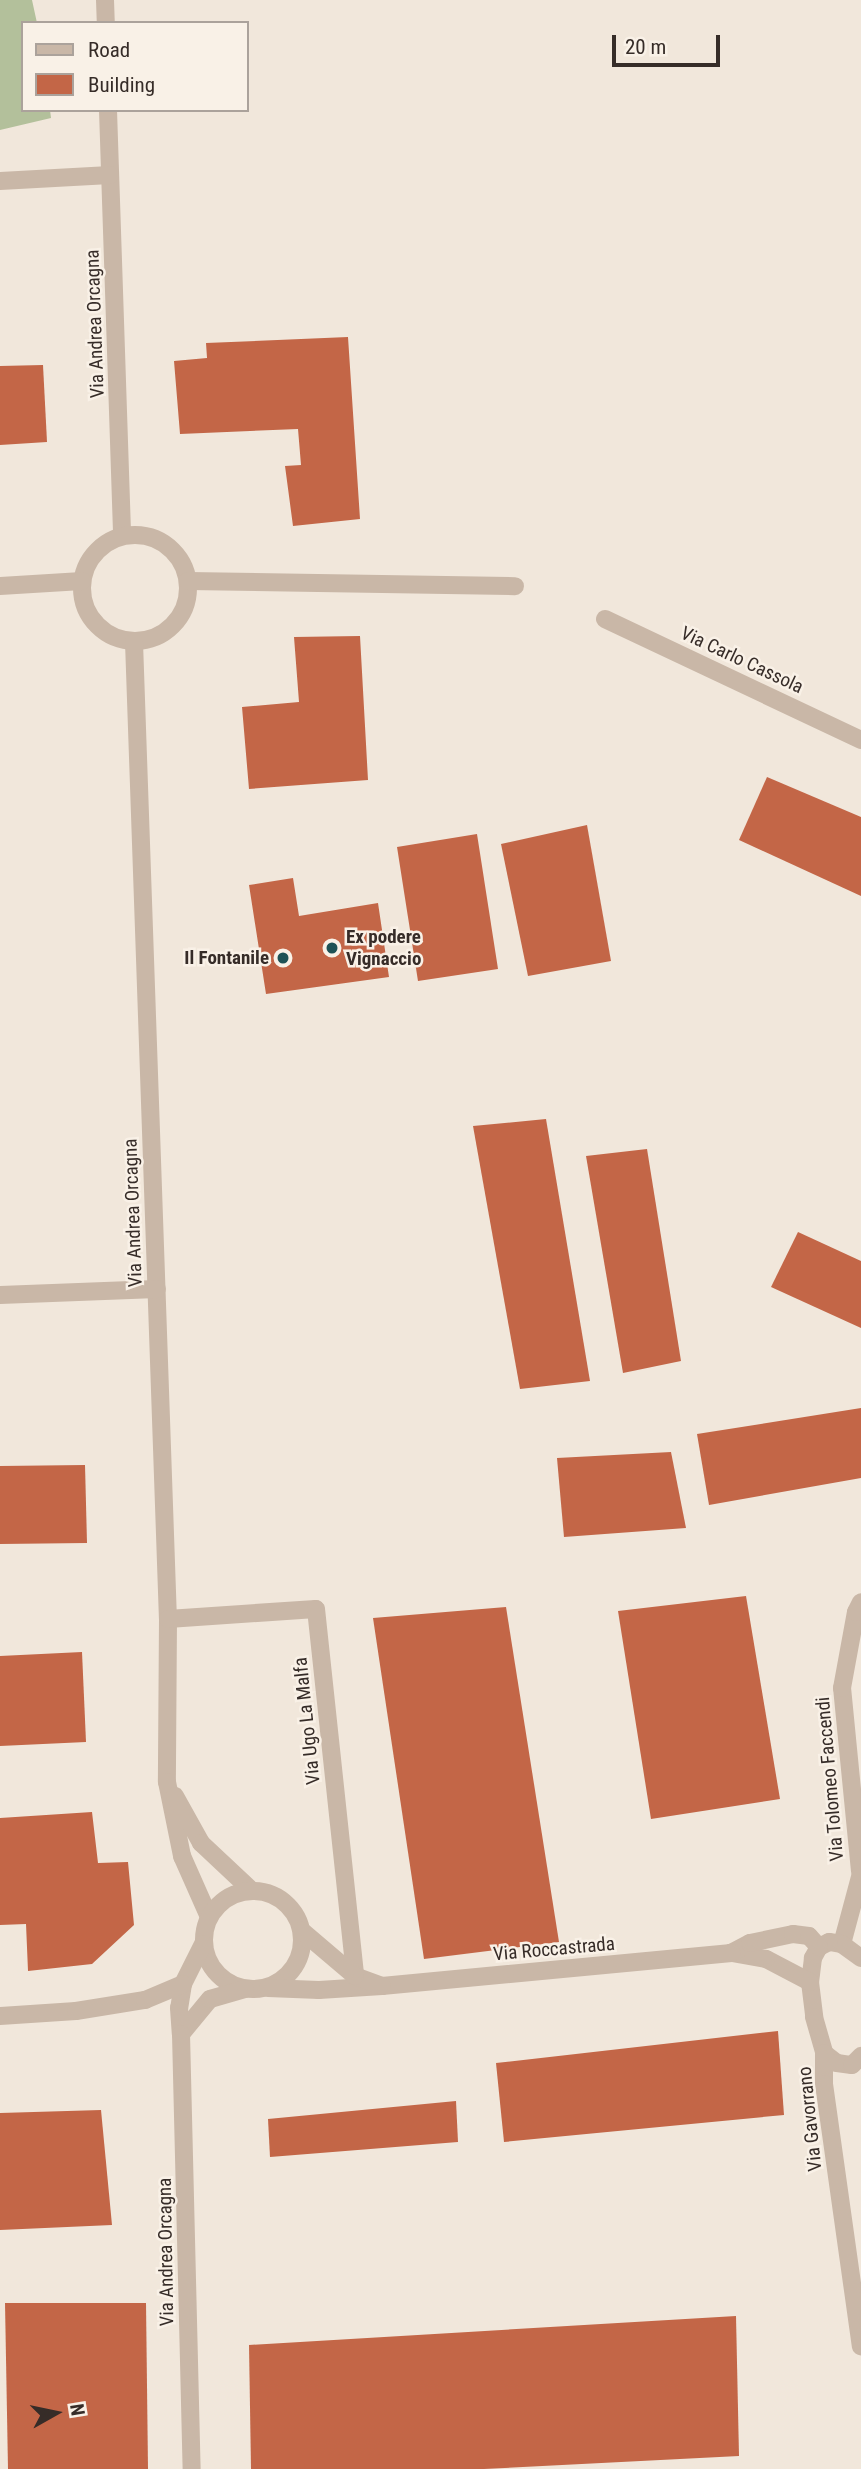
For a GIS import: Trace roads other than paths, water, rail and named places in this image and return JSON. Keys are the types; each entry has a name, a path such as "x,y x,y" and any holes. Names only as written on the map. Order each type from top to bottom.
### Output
{"street":[{"path":"105,0 106,21"},
{"name":"Via Andrea Orcagna","path":"108,112 122,536"},
{"path":"0,181 110,175"},
{"path":"140,534 157,539 172,549 183,564 188,581 188,600 181,617 160,635 134,642 117,639 100,630 89,616 82,599 82,581 86,566 94,553 107,542 122,536 140,534"},
{"path":"0,586 82,581"},
{"path":"188,581 515,586"},
{"name":"Via Carlo Cassola","path":"605,618 861,740"},
{"name":"Via Andrea Orcagna","path":"134,642 168,1619 167,1782 182,1856 209,1917 203,1944 183,1984 178,2008 181,2034 192,2469"},
{"path":"0,1295 157,1289"},
{"name":"Via Tolomeo Faccendi","path":"842,1944 861,1872 842,1688 856,1612 861,1602"},
{"name":"Via Ugo La Malfa","path":"168,1619 316,1609 355,1976"},
{"name":"Via Andrea Orcagna","path":"167,1782 201,1843 251,1891 266,1892 289,1906 302,1931"},
{"path":"209,1917 227,1898 251,1891"},
{"path":"181,2034 210,1999 245,1989 268,1988 282,1981 299,1959 302,1931"},
{"name":"Via Roccastrada","path":"302,1931 355,1976 382,1986"},
{"name":"Via Roccastrada","path":"731,1953 750,1943 793,1934 809,1936 819,1947"},
{"path":"810,1982 813,1958 819,1947 829,1942 842,1944 861,1958"},
{"path":"203,1944 207,1960 216,1974 229,1984 245,1989"},
{"name":"Via Roccastrada","path":"268,1988 319,1990 382,1986 731,1953 766,1959 810,1982"},
{"name":"Via Gavorrano","path":"810,1982 814,2017 824,2053 824,2084 861,2346"},
{"path":"0,2017 76,2011 145,2000 183,1984"},
{"path":"824,2053 837,2063 858,2062"}],"place":[{"name":"Ex podere Vignaccio","path":"332,948"},
{"name":"Il Fontanile","path":"283,958"}]}
